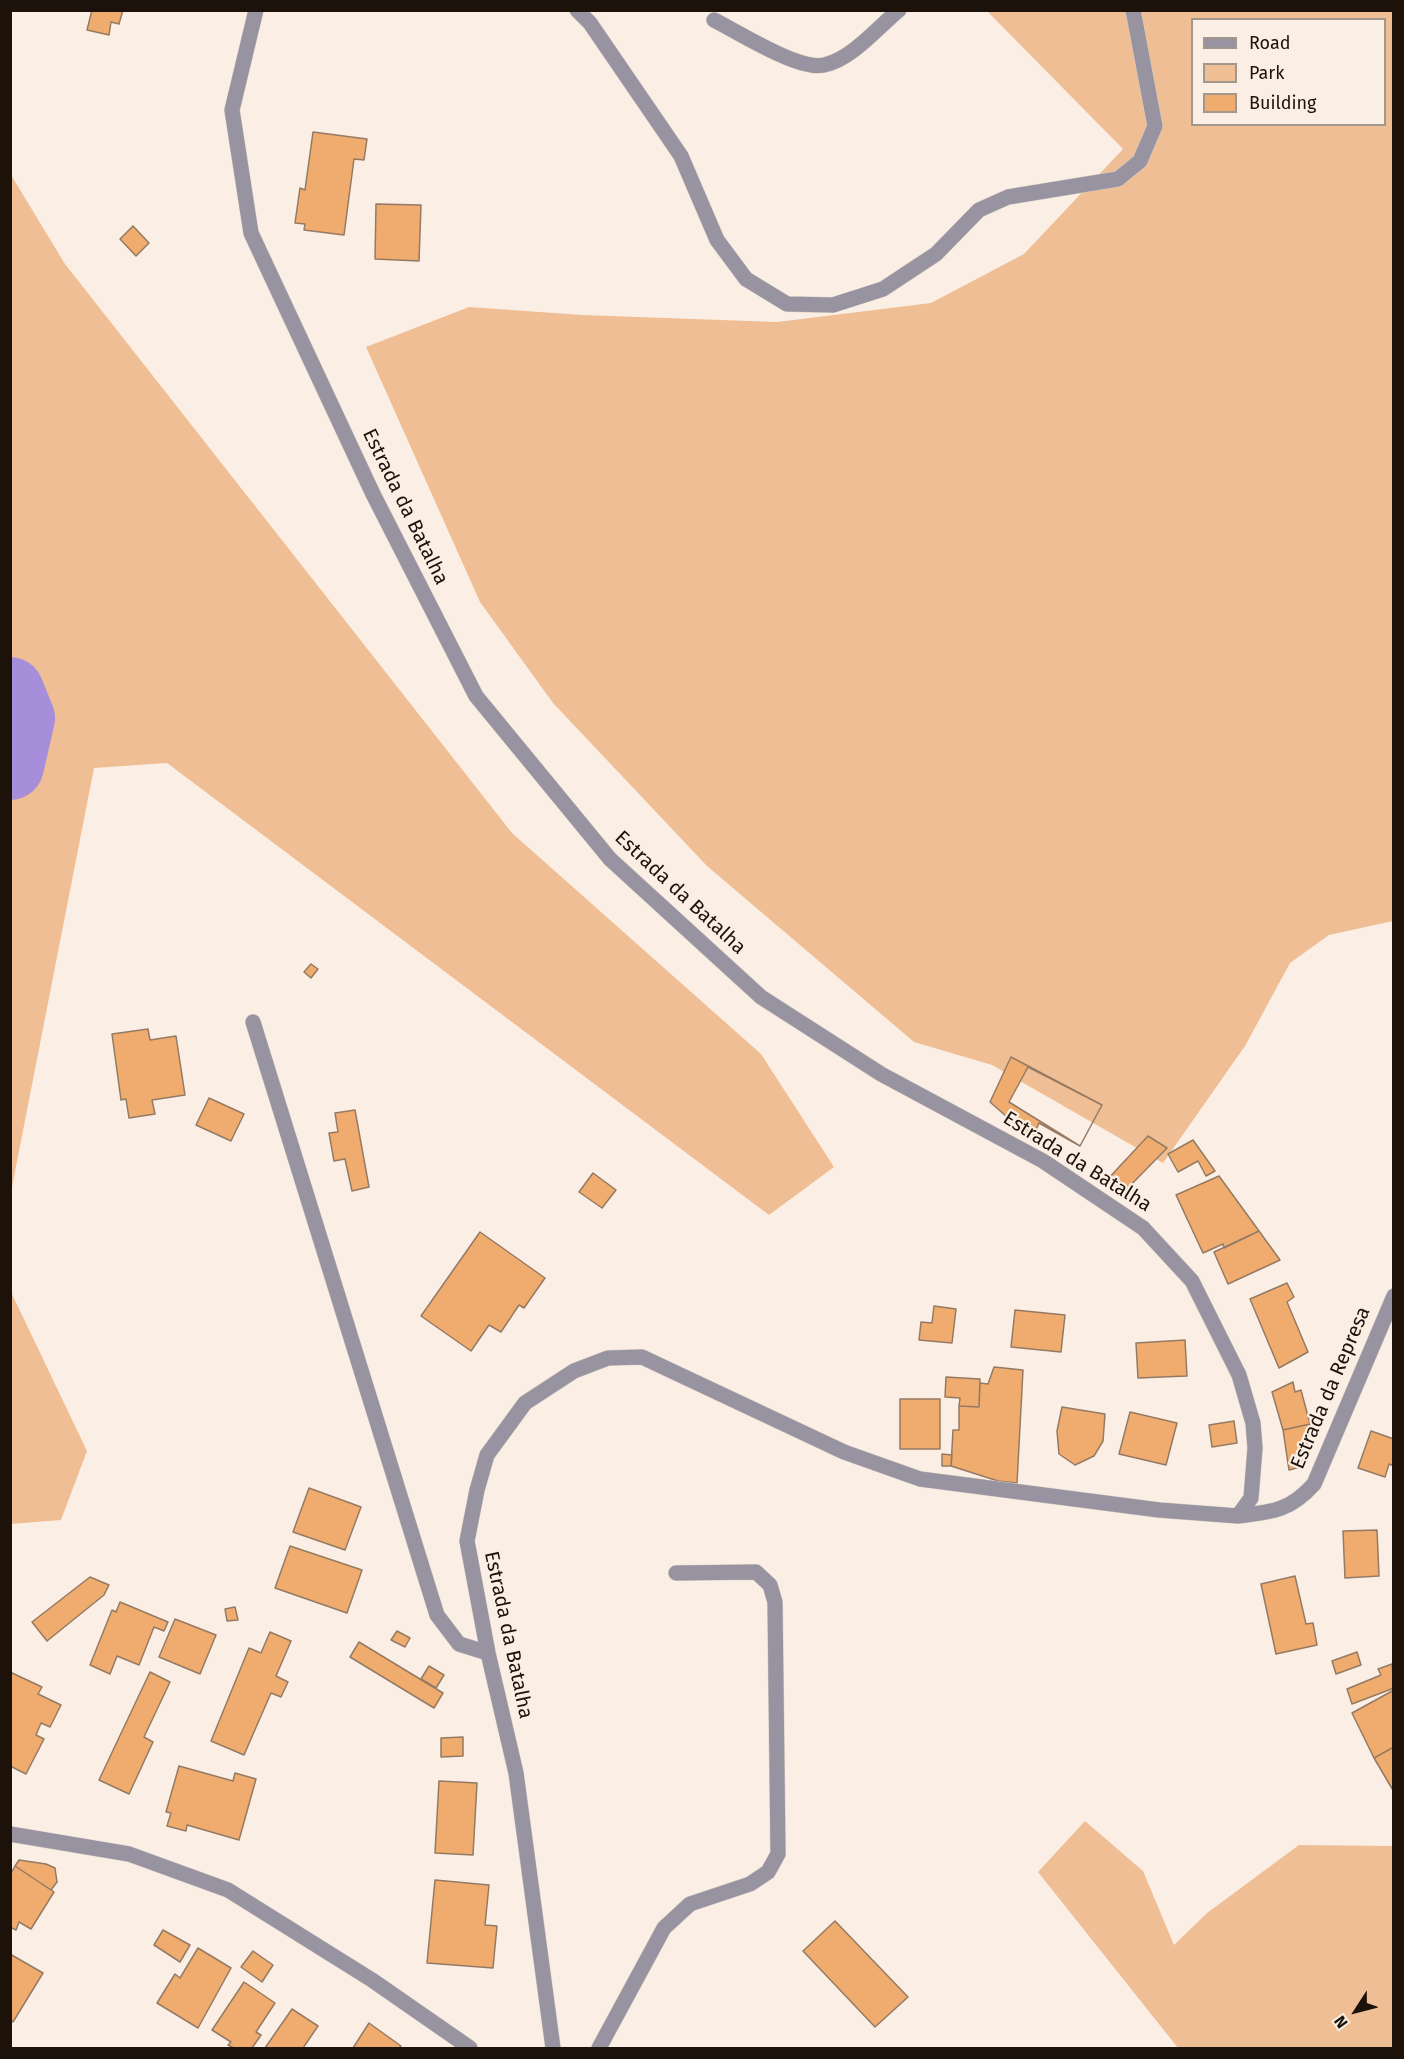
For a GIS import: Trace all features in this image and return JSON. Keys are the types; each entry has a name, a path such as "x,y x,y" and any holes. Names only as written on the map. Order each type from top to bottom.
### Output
{"street":[{"name":"Estrada da Batalha","path":"256,10 232,110 251,234 373,495 476,696 610,859 761,997 881,1074 1043,1161 1143,1228 1192,1281 1239,1375 1253,1423 1255,1448 1251,1498 1238,1516 1160,1510 920,1479 844,1452 642,1357 608,1358 574,1371 525,1403 487,1455 467,1541 488,1653 516,1773 553,2049"},
{"path":"577,10 590,23 681,156 717,240 746,279 787,304 833,305 883,289 936,254 979,210 1008,197 1118,179 1140,161 1155,126 1133,10"},
{"path":"714,20 799,63 823,66 846,55 899,10"},
{"path":"253,1022 436,1615 459,1644 488,1653"},
{"name":"Estrada da Represa","path":"1238,1516 1275,1512 1298,1501 1314,1484 1394,1296"},
{"path":"599,2049 664,1928 690,1904 750,1884 768,1872 778,1854 777,1644 775,1602 770,1586 756,1572 676,1572"},
{"path":"10,1834 129,1854 228,1890 372,1980 470,2049"}],"green space":[{"path":"987,11 1393,11 1393,921 1329,935 1290,963 1245,1046 1163,1163 992,1065 914,1042 707,866 553,703 480,602 366,347 469,307 582,315 777,322 931,303 1024,254 1123,149"},
{"path":"11,175 65,264 512,833 761,1054 834,1167 769,1215 167,763 94,768 11,1192"},
{"path":"11,1292 87,1451 61,1520 11,1524"},
{"path":"1085,1821 1143,1871 1174,1945 1207,1913 1299,1845 1393,1846 1393,2048 1178,2048 1038,1872"}],"building":[{"path":"92,10 123,10 119,24 111,22 109,35 87,30"},
{"path":"313,132 367,139 364,160 354,159 344,235 304,230 305,224 295,223 300,188 305,190"},
{"path":"376,204 421,205 419,261 375,259"},
{"path":"133,226 149,243 136,256 120,239"},
{"path":"311,964 318,969 311,978 304,972"},
{"path":"148,1029 150,1040 176,1036 185,1095 152,1100 155,1114 129,1118 126,1099 121,1100 112,1034"},
{"path":"1011,1057 1102,1105 1080,1146 1039,1123 1032,1139 990,1102"},
{"path":"1028,1067 1102,1105 1080,1146 1009,1102"},
{"path":"209,1098 244,1114 231,1141 196,1125"},
{"path":"355,1110 369,1187 352,1191 345,1159 334,1161 329,1133 338,1132 335,1113"},
{"path":"1148,1136 1167,1148 1122,1194 1105,1182"},
{"path":"1193,1140 1215,1171 1206,1176 1198,1161 1178,1172 1168,1154"},
{"path":"593,1173 616,1190 602,1208 579,1192"},
{"path":"1219,1176 1259,1231 1224,1248 1223,1244 1203,1253 1176,1195"},
{"path":"1259,1231 1280,1260 1228,1284 1214,1252"},
{"path":"480,1232 545,1278 524,1308 519,1305 501,1332 489,1325 471,1351 421,1316"},
{"path":"1287,1283 1294,1297 1287,1302 1308,1352 1279,1368 1250,1299"},
{"path":"934,1306 956,1309 952,1343 919,1340 921,1322 932,1323"},
{"path":"1015,1310 1065,1315 1061,1352 1011,1347"},
{"path":"1185,1340 1187,1376 1138,1378 1136,1343"},
{"path":"994,1367 1023,1370 1017,1483 998,1481 951,1466 953,1430 959,1430 959,1406 979,1407 980,1383 988,1384"},
{"path":"946,1377 980,1379 979,1407 959,1406 960,1398 945,1397"},
{"path":"1293,1382 1295,1392 1301,1390 1310,1424 1283,1430 1272,1392"},
{"path":"900,1399 940,1399 940,1449 900,1449"},
{"path":"1062,1407 1105,1414 1103,1441 1094,1456 1075,1465 1059,1454 1057,1431"},
{"path":"1130,1412 1177,1423 1166,1465 1119,1454"},
{"path":"1234,1421 1237,1443 1212,1447 1209,1425"},
{"path":"1310,1424 1304,1466 1289,1470 1283,1430"},
{"path":"1371,1431 1394,1439 1394,1466 1389,1464 1385,1477 1358,1468"},
{"path":"942,1454 952,1455 951,1466 942,1466"},
{"path":"309,1488 361,1507 345,1550 293,1532"},
{"path":"1377,1530 1379,1576 1345,1578 1343,1531"},
{"path":"290,1546 362,1570 347,1613 275,1588"},
{"path":"1295,1576 1306,1624 1313,1623 1317,1645 1276,1654 1261,1584"},
{"path":"90,1577 109,1585 104,1595 47,1641 32,1622"},
{"path":"120,1602 168,1622 164,1631 154,1627 139,1665 117,1656 110,1674 90,1665 112,1610 116,1612"},
{"path":"235,1607 238,1620 227,1621 225,1609"},
{"path":"175,1619 216,1635 200,1674 159,1657"},
{"path":"397,1631 410,1638 405,1647 391,1640"},
{"path":"270,1632 291,1641 276,1676 288,1682 281,1697 271,1693 244,1755 211,1741 249,1648 261,1653"},
{"path":"359,1642 443,1693 434,1708 350,1657"},
{"path":"1357,1652 1361,1665 1336,1674 1332,1661"},
{"path":"1392,1664 1394,1688 1352,1704 1347,1689 1381,1675 1378,1669"},
{"path":"429,1666 444,1675 436,1688 421,1679"},
{"path":"10,1672 42,1687 38,1694 61,1705 50,1727 41,1723 36,1735 44,1739 26,1774 10,1766"},
{"path":"150,1672 170,1682 144,1737 153,1742 129,1794 99,1780"},
{"path":"1394,1690 1394,1747 1374,1758 1352,1713"},
{"path":"463,1737 463,1756 441,1757 441,1738"},
{"path":"1394,1747 1394,1792 1374,1758"},
{"path":"179,1766 233,1781 235,1773 256,1779 239,1840 187,1825 186,1831 167,1826 171,1813 166,1812"},
{"path":"439,1781 477,1783 473,1855 435,1853"},
{"path":"19,1860 46,1864 55,1868 57,1882 51,1890 15,1866"},
{"path":"15,1866 54,1892 31,1929 19,1922 16,1930 10,1927 10,1875"},
{"path":"435,1880 489,1885 485,1925 497,1926 493,1968 427,1963"},
{"path":"835,1921 908,1997 875,2027 803,1951"},
{"path":"163,1930 190,1945 180,1962 154,1945"},
{"path":"198,1948 231,1968 198,2028 157,2003 175,1974 180,1978"},
{"path":"253,1951 273,1965 262,1982 241,1967"},
{"path":"10,1954 43,1973 13,2022 10,2020"},
{"path":"244,1982 275,2003 256,2032 261,2035 252,2048 234,2048 228,2045 231,2042 212,2030"},
{"path":"292,2009 318,2026 303,2048 265,2048"},
{"path":"369,2023 401,2046 399,2048 353,2048"}],"waterway":[{"path":"10,691 21,718 10,766"}]}
